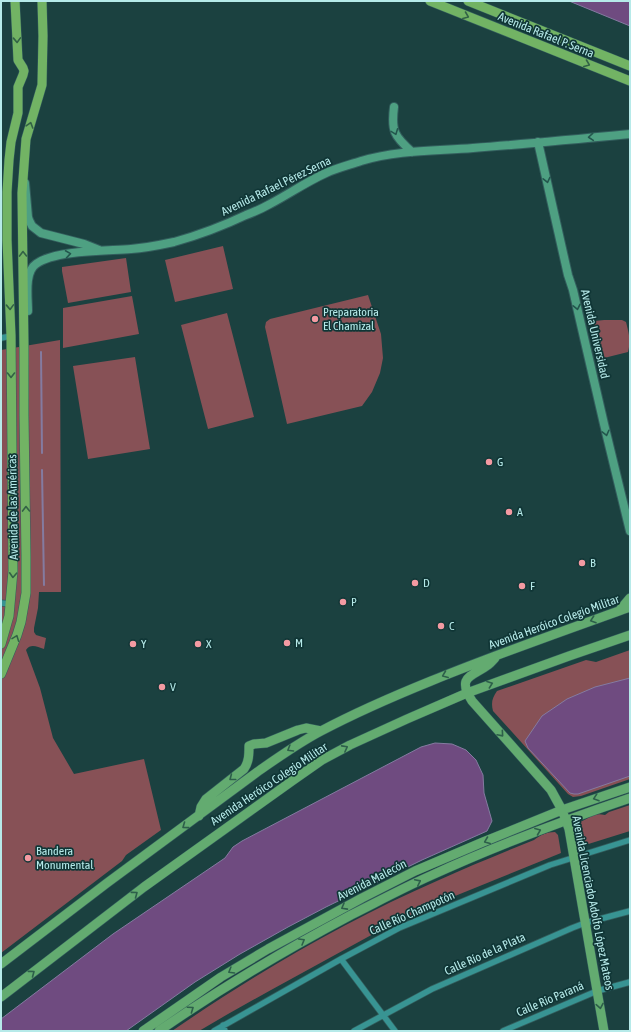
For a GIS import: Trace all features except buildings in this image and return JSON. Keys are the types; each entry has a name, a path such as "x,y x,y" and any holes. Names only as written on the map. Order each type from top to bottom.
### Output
{"highway":[{"name":"Avenida de las Américas","path":"1,644 5,616 11,604 13,571 11,336 4,240 11,142 18,113 18,87 24,71 18,60 15,1"},
{"name":"Avenida de las Américas","path":"1,674 17,635 26,593 22,193 26,139 42,85 42,1"},
{"name":"Avenida Rafael P. Serna","path":"430,1 630,81"},
{"name":"Avenida Rafael P. Serna","path":"468,1 630,66"},
{"path":"1,175 7,192"},
{"path":"11,336 16,338 19,345 20,388 24,416"}],"main road":[{"path":"394,107 392,120 393,130 401,142 412,152"},
{"name":"Avenida Rafael Pérez Serna","path":"24,335 28,326 29,273 35,264 48,258 75,253 150,247 175,242 223,225 269,205 325,173 363,160 386,155 630,134"},
{"name":"Avenida Universidad","path":"538,142 630,531"},
{"path":"23,172 28,217 32,226 42,233 84,244 102,251"},
{"path":"619,611 630,598"},
{"name":"Avenida Heróico Colegio Militar","path":"1,964 107,883 284,753 320,731 408,690 499,654 630,607"},
{"name":"Avenida Heróico Colegio Militar","path":"1,997 144,887 322,760 371,735 467,693 630,635"},
{"path":"467,693 466,685 470,676 489,665 499,654"},
{"name":"Avenida Licenciado Adolfo López Mateos","path":"467,693 472,701 551,790 562,810 566,820 574,858 604,1031"},
{"path":"199,816 200,807 206,799 244,769 249,756 249,746 266,743 306,728 320,731"},
{"name":"Avenida Malecón","path":"143,1031 221,977 268,949 415,871 562,810 630,787"},
{"name":"Avenida Malecón","path":"159,1031 199,1003 281,953 376,902 429,876 462,862 566,820 630,798"}],"street":[{"path":"1,338 11,336"},
{"path":"1,603 11,604"},
{"name":"Calle Río Champotón","path":"214,1031 224,1028 341,959 400,928 550,865 630,840"},
{"name":"Calle Río de la Plata","path":"354,1031 432,989 572,928 630,912"},
{"path":"341,959 396,1031"},
{"name":"Calle Río Paraná","path":"503,1031 597,991 630,982"}],"shaded area":[{"path":"569,1 630,2 630,26"},
{"path":"223,246 233,289 175,302 165,260"},
{"path":"126,258 131,292 68,303 62,267"},
{"path":"368,295 381,334 383,358 380,373 372,392 362,406 287,424 265,327 266,322 270,319"},
{"path":"132,296 139,334 63,348 63,308"},
{"path":"227,313 254,417 208,429 181,325"},
{"path":"622,320 626,322 629,334 628,352 604,358 600,354 594,326 595,321"},
{"path":"60,340 61,592 39,592 34,632 36,635 46,638 44,649 32,646 26,650 40,688 53,738 74,774 144,759 161,830 126,855 122,861 1,953 1,350"},
{"path":"135,357 150,449 88,459 73,366"},
{"path":"630,650 630,779 581,796 573,797 568,794 493,711 493,698 497,691 586,660 596,662"},
{"path":"630,678 630,776 578,794 570,793 528,748 525,741 542,716 567,699 595,687"},
{"path":"435,743 452,744 466,750 476,760 483,775 484,793 492,821 487,831 422,860 288,927 195,982 126,1031 1,1031 1,1019 113,934 225,858 233,847 242,841 421,747"},
{"path":"630,805 630,831 582,846 579,825 580,822 594,815 605,815 609,812"},
{"path":"555,832 558,835 561,853 455,896 386,927 199,1031 172,1031 236,989 302,949 369,913 451,875 534,840 544,834"}],"waterway":[{"path":"41,352 42,453"},
{"path":"42,470 44,585"}],"place":[{"name":"Preparatoria El Chamizal","path":"315,319"},
{"name":"G","path":"489,462"},
{"name":"A","path":"509,512"},
{"name":"B","path":"582,563"},
{"name":"D","path":"415,583"},
{"name":"F","path":"522,586"},
{"name":"P","path":"343,602"},
{"name":"C","path":"441,626"},
{"name":"M","path":"287,643"},
{"name":"Y","path":"133,644"},
{"name":"X","path":"198,644"},
{"name":"V","path":"162,687"},
{"name":"Bandera Monumental","path":"28,858"}]}
